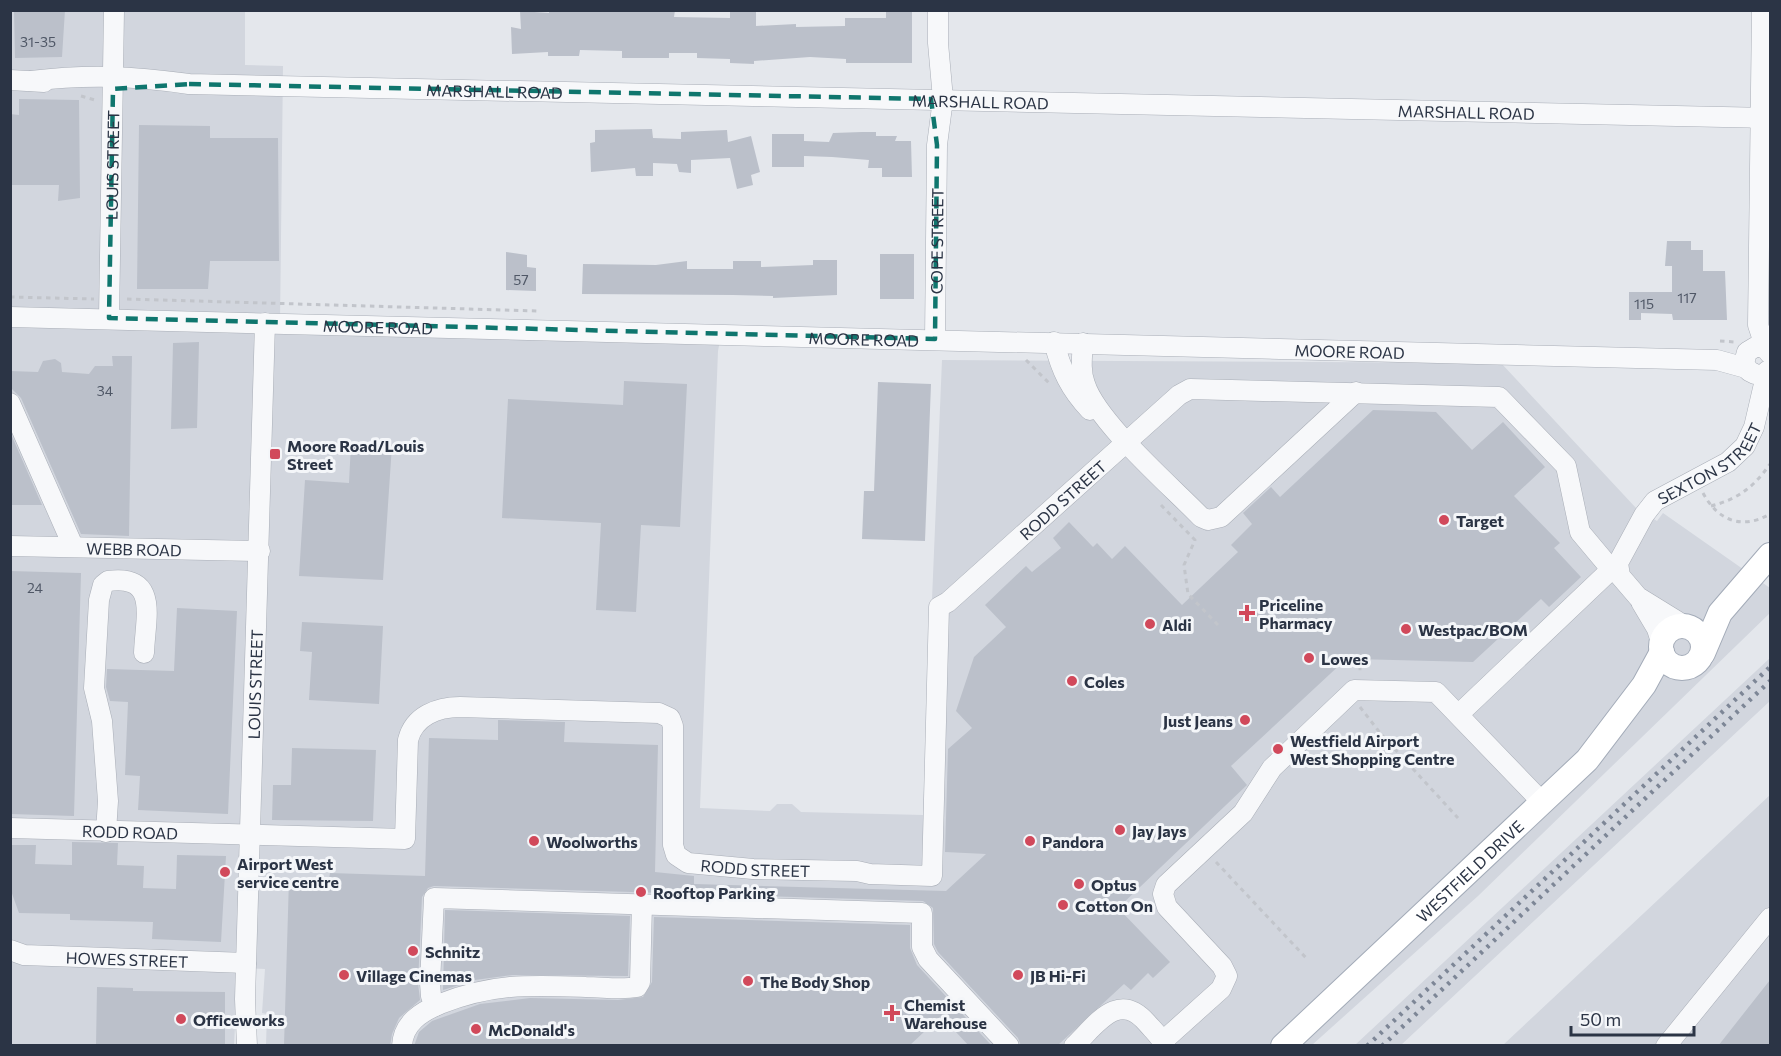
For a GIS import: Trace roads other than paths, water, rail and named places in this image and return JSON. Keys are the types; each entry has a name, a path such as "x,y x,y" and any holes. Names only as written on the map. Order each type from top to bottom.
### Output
{"main road":[{"path":"1695,660 1720,614 1770,555"},
{"path":"1695,660 1670,664 1662,648 1669,631 1720,614"},
{"path":"1686,627 1700,636 1695,660"},
{"name":"WESTFIELD DRIVE","path":"1283,1046 1587,760 1644,685 1662,648"},
{"name":"WESTFIELD DRIVE","path":"1644,685 1695,660"}],"street":[{"name":"LOUIS STREET","path":"109,318 114,10"},
{"name":"COPE STREET","path":"935,339 938,10"},
{"path":"1760,362 1758,325 1765,118 1762,10"},
{"name":"MARSHALL ROAD","path":"10,80 31,81 81,75 113,83 1765,118"},
{"name":"MOORE ROAD","path":"10,317 1054,342 1760,362"},
{"name":"LOUIS STREET","path":"247,1046 246,963 265,323"},
{"path":"1054,342 1062,370 1071,389 1103,423 1120,435"},
{"path":"1083,343 1081,365 1084,383 1089,394 1120,435 1201,517 1218,520 1356,392"},
{"name":"SEXTON STREET","path":"1459,714 1615,566 1649,508 1661,496 1728,462 1738,453 1750,437 1756,414 1760,362"},
{"path":"1120,435 1190,389 1499,397 1516,411 1566,466 1580,532 1615,566 1620,576 1638,597 1657,629 1662,648"},
{"path":"10,403 73,546"},
{"name":"RODD STREET","path":"250,834 405,839 412,726 423,716 443,709 460,707 659,713 670,718 673,726 673,845 676,855 682,861 728,868 857,871 870,874 932,876 939,607 948,602 1120,435"},
{"name":"WEBB ROAD","path":"10,546 260,551"},
{"path":"106,832 108,801 102,721 94,688 99,600 103,585 108,580 133,582 142,587 146,596 144,653"},
{"path":"1638,597 1686,627"},
{"path":"1074,1046 1119,1008 1134,1011 1166,1044 1221,989 1226,980 1226,973 1167,907 1162,894 1166,885 1243,813 1272,768 1350,693 1359,688 1436,692 1542,802"},
{"name":"RODD ROAD","path":"10,828 250,834"},
{"path":"435,1006 430,983 434,898 922,913 922,947 928,959 1009,1046"},
{"path":"402,1042 407,1026 420,1014 435,1006 482,990 509,986 638,987 642,904"},
{"path":"1666,1046 1770,918"},
{"name":"HOWES STREET","path":"10,950 24,955 246,963"}],"railway":[{"path":"1367,1046 1770,667"},
{"path":"1382,1046 1770,681"}],"place":[{"name":"Moore Road/Louis Street","path":"275,454"},
{"name":"Target","path":"1444,520"},
{"name":"Priceline Pharmacy","path":"1247,613"},
{"name":"Aldi","path":"1150,624"},
{"name":"Westpac/BOM","path":"1406,629"},
{"name":"Lowes","path":"1309,658"},
{"name":"Coles","path":"1072,681"},
{"name":"Just Jeans","path":"1245,720"},
{"name":"Westfield Airport West Shopping Centre","path":"1278,749"},
{"name":"Jay Jays","path":"1120,830"},
{"name":"Woolworths","path":"534,841"},
{"name":"Pandora","path":"1030,841"},
{"name":"Airport West service centre","path":"225,872"},
{"name":"Optus","path":"1079,884"},
{"name":"Rooftop Parking","path":"641,892"},
{"name":"Cotton On","path":"1063,905"},
{"name":"Schnitz","path":"413,951"},
{"name":"Village Cinemas","path":"344,975"},
{"name":"JB Hi-Fi","path":"1018,975"},
{"name":"The Body Shop","path":"748,981"},
{"name":"Chemist Warehouse","path":"892,1013"},
{"name":"Officeworks","path":"181,1019"},
{"name":"McDonald's","path":"476,1029"}]}
